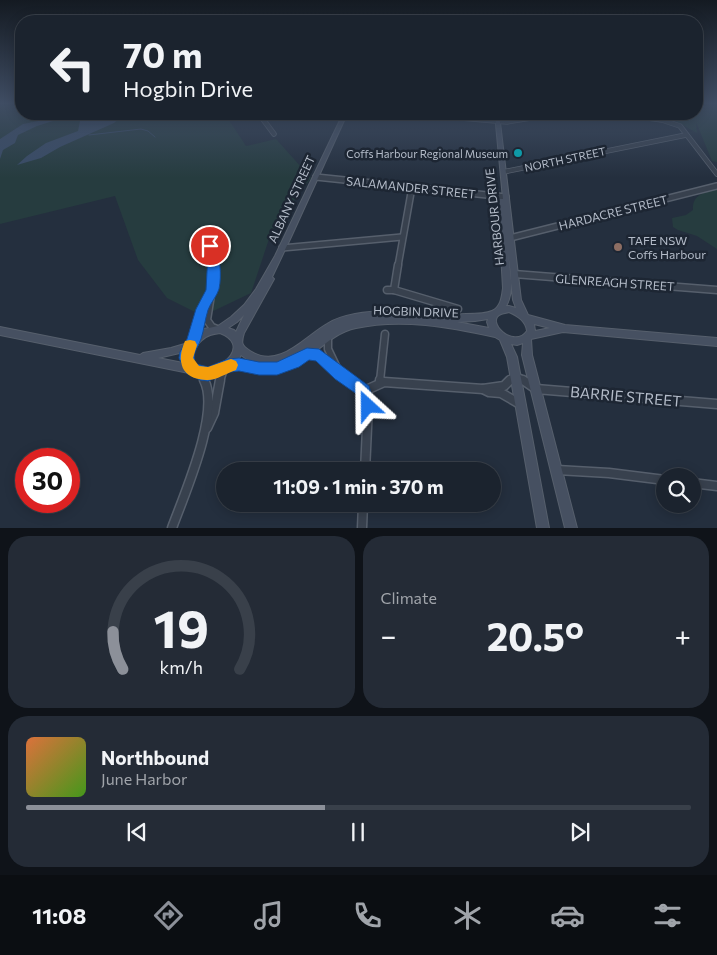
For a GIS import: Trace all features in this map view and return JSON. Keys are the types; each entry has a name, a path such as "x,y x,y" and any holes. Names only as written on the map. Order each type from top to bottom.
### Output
{"street":[{"path":"270,129 274,134"},
{"name":"ALBANY STREET","path":"218,329 232,323 245,310 273,268 338,129"},
{"name":"HARBOUR DRIVE","path":"496,129 503,197 507,288 506,299 496,312"},
{"name":"HARBOUR DRIVE","path":"497,129 504,172 503,197 517,300 525,317"},
{"path":"682,129 717,174"},
{"name":"NORTH STREET","path":"504,172 686,135"},
{"name":"SALAMANDER STREET","path":"316,177 503,197"},
{"name":"HARDACRE STREET","path":"510,238 717,186"},
{"path":"394,290 412,187"},
{"path":"282,248 402,238"},
{"path":"172,528 206,430 215,412 220,382 226,367 237,353 238,344 231,333 212,327 207,320 214,266 213,253 210,246"},
{"name":"ALBANY STREET","path":"238,344 245,320 264,292 273,268"},
{"name":"GLENREAGH STREET","path":"514,274 717,290"},
{"path":"206,430 209,391 206,380 186,358 202,309 212,290"},
{"path":"387,290 394,290 458,309"},
{"path":"543,528 511,353 504,339 496,332 491,322 496,312 508,309 525,317 565,329 717,342"},
{"name":"HOGBIN DRIVE","path":"238,344 249,357 258,360 275,360 298,351 332,325 354,318 394,314 466,319 496,312"},
{"path":"525,317 531,327 528,337 528,355 571,528"},
{"name":"HOGBIN DRIVE","path":"226,367 239,365 277,368 294,362 307,354 328,336 348,326 391,321 466,326 496,332"},
{"path":"137,358 171,352 192,343 200,335 218,329"},
{"path":"504,339 516,342 528,337 565,329"},
{"path":"0,331 208,374 226,367"},
{"path":"380,383 385,334"},
{"path":"328,336 328,349 340,374"},
{"path":"307,354 319,355 324,358 340,374 364,390 368,406 365,462"},
{"path":"515,375 536,389"},
{"path":"364,390 380,383 483,389 504,386 515,375"},
{"path":"483,389 489,392 501,393 520,404"},
{"name":"BARRIE STREET","path":"536,389 717,404"},
{"path":"557,470 609,473 656,479"},
{"path":"701,484 717,486"},
{"path":"362,528 363,512"}],"green space":[{"path":"0,129 235,129 246,146 276,139 311,178 271,233 251,293 203,316 167,298 138,260 115,196 0,224"},
{"path":"689,129 697,129 697,133"},
{"path":"699,129 717,129 717,162 712,161"},
{"path":"717,189 717,249 697,236 673,227 672,218 686,215 693,210 694,201 700,195"}],"water":[{"path":"16,129 31,129 18,135 15,143 3,150 0,159 0,139"},
{"path":"78,129 101,129 60,147 41,158 17,165 46,143 78,131"}],"waterway":[{"path":"89,135 141,129 148,131 155,137"}],"slow traffic":[{"path":"190,345 186,358 191,369 195,372 208,374 231,365"}],"place":[{"name":"Coffs Harbour Regional Museum","path":"518,153"},
{"name":"TAFE NSW Coffs Harbour","path":"618,247"}],"route":[{"path":"210,246 213,253 214,266 212,290 202,309 193,341 187,352 186,358 191,369 195,372 208,374 228,366 239,365 269,369 286,366 307,354 319,355 340,374 358,384 364,390 368,406"}]}
